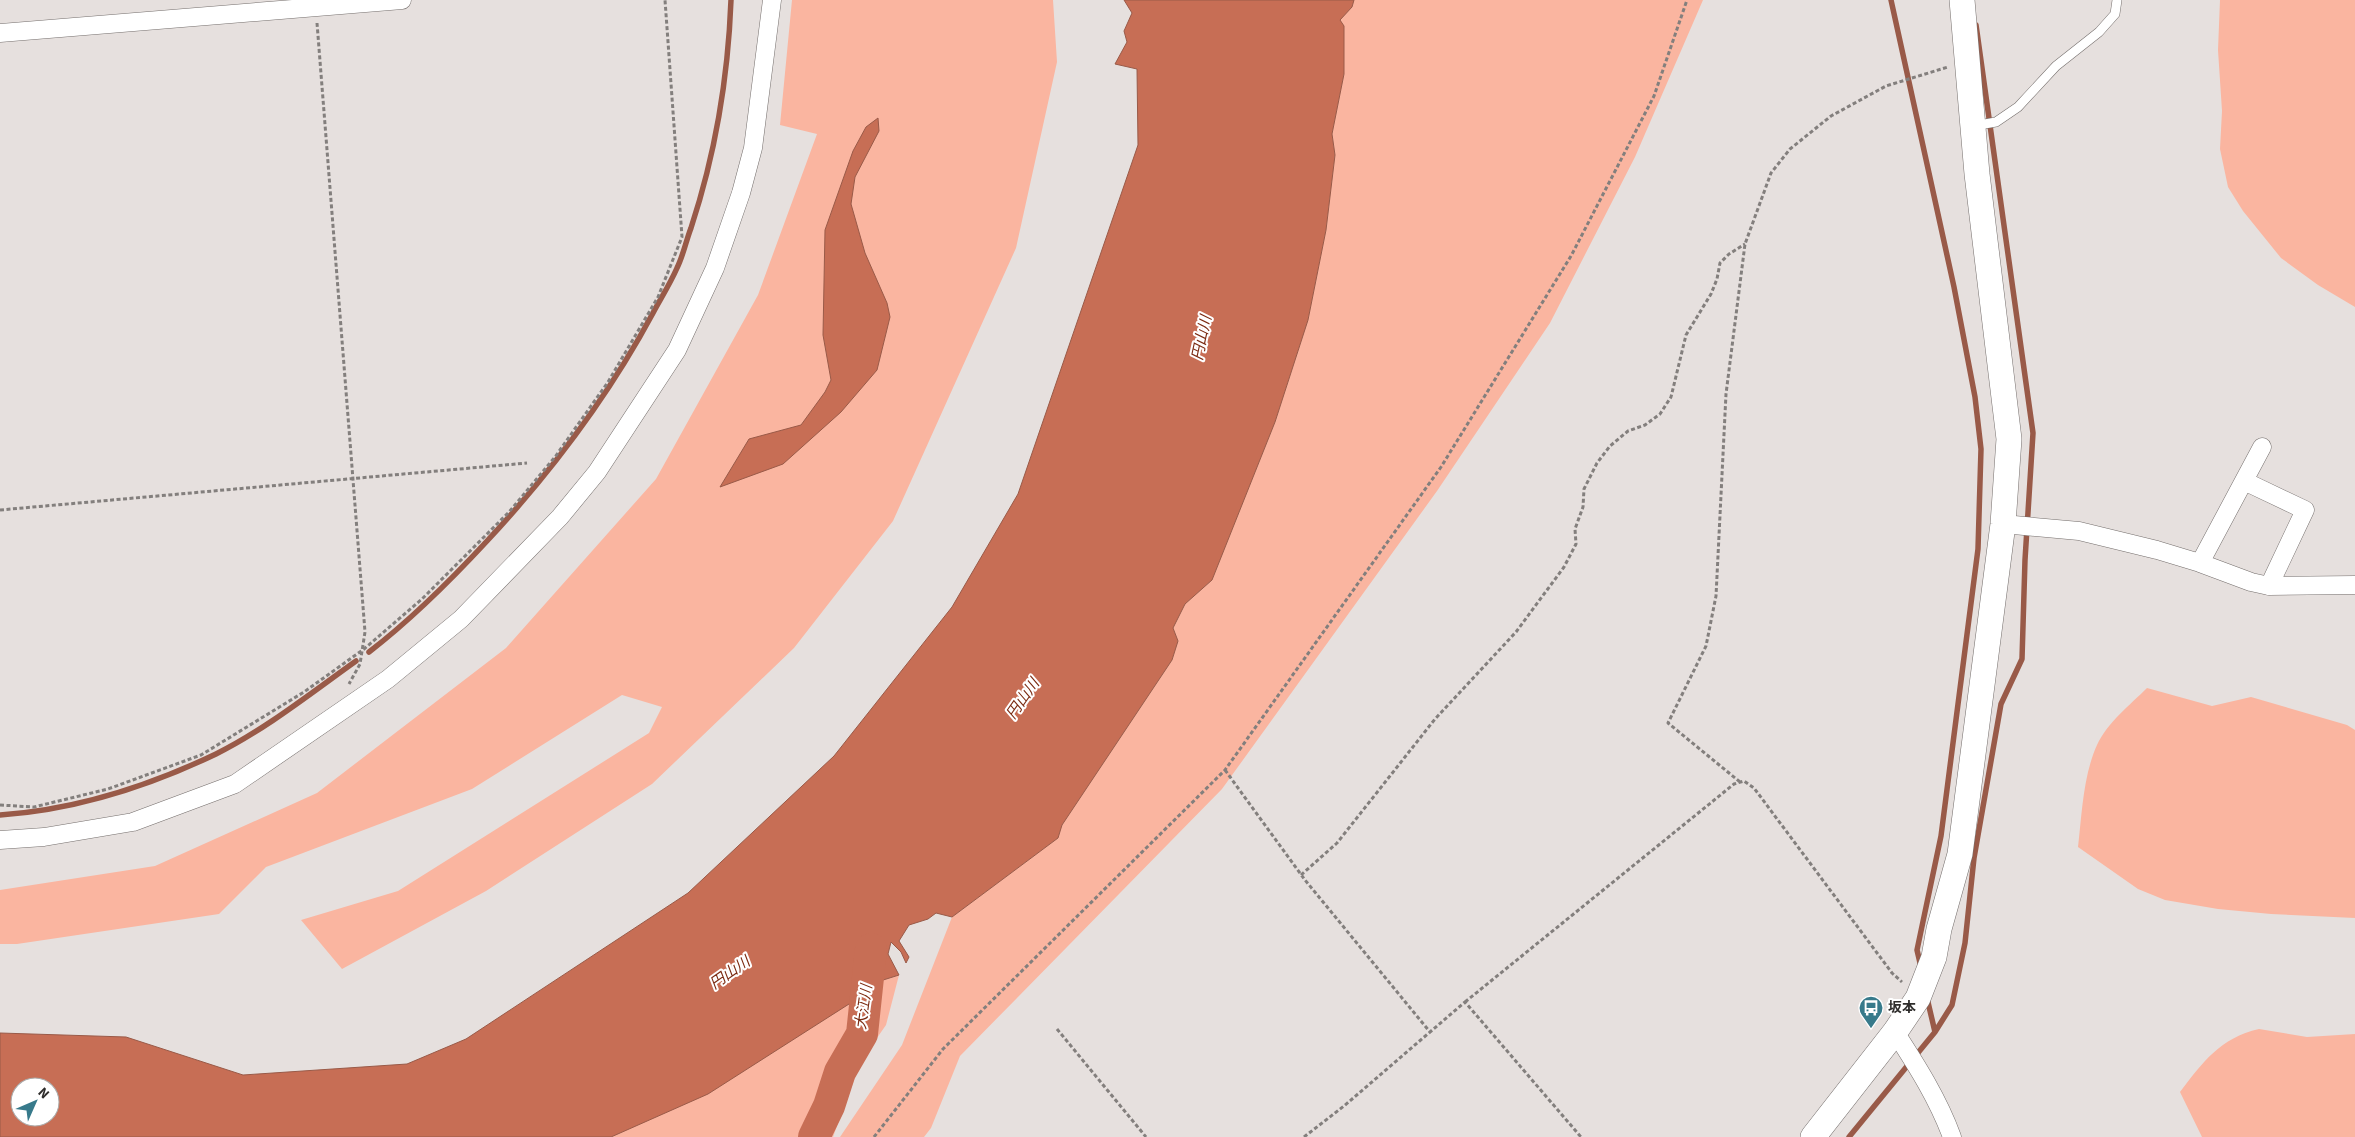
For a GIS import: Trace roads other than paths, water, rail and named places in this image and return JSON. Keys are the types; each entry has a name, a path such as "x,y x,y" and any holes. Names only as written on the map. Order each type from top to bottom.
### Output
{"street":[{"path":"0,33 316,4 402,0"},
{"path":"0,840 44,837 133,822 234,784 388,679 461,619 560,517 597,472 677,350 715,268 741,193 754,148 772,0"},
{"path":"1813,1137 1896,1032 1918,998 1934,956 1939,929 1960,854 2003,524 2009,439 1973,126 1962,0"},
{"path":"2200,563 2262,446"},
{"path":"2244,481 2305,510 2269,586"},
{"path":"2003,524 2079,531 2200,563 2251,582 2269,586 2355,585"},
{"path":"1896,1032 1927,1083 1944,1115 1952,1137"}],"lane":[{"path":"1973,126 1996,122 2018,107 2056,66 2100,32 2115,14 2118,0"}],"water":[{"name":"円山川","path":"1124,0 1354,0 1352,7 1340,20 1344,26 1344,74 1332,134 1335,155 1326,230 1308,320 1275,422 1212,580 1185,604 1173,628 1178,641 1172,660 1062,825 1058,838 952,917 936,913 928,919 909,925 899,941 909,957 906,963 901,952 891,942 888,954 899,975 880,981 860,997 708,1094 611,1137 0,1137 0,1033 126,1037 243,1075 407,1064 466,1039 688,893 834,756 952,607 1018,494 1138,145 1137,69 1115,64 1127,42 1124,31 1132,13"},
{"path":"878,118 879,131 855,177 851,204 865,253 887,303 890,317 877,370 841,412 783,464 720,487 749,439 801,425 825,392 831,380 823,335 825,230 853,151 866,127"}],"waterway":[{"path":"369,652 445,585 511,515 578,432 636,344 679,263 700,200 714,144 724,87 731,0"},
{"path":"1891,0 1954,287 1975,397 1981,449 1978,549 1941,836 1917,950 1921,967"},
{"path":"1935,1032 1952,1005 1965,943 1974,858 2001,704 2022,659 2025,560 2033,433 1976,25"},
{"path":"0,815 56,808 111,795 191,766 253,733 356,661"},
{"name":"大江川","path":"814,1137 829,1106 840,1072 862,1034 871,949"},
{"path":"1849,1137 1935,1032 1927,998"}],"place":[{"name":"坂本","path":"1871,1029"}]}
